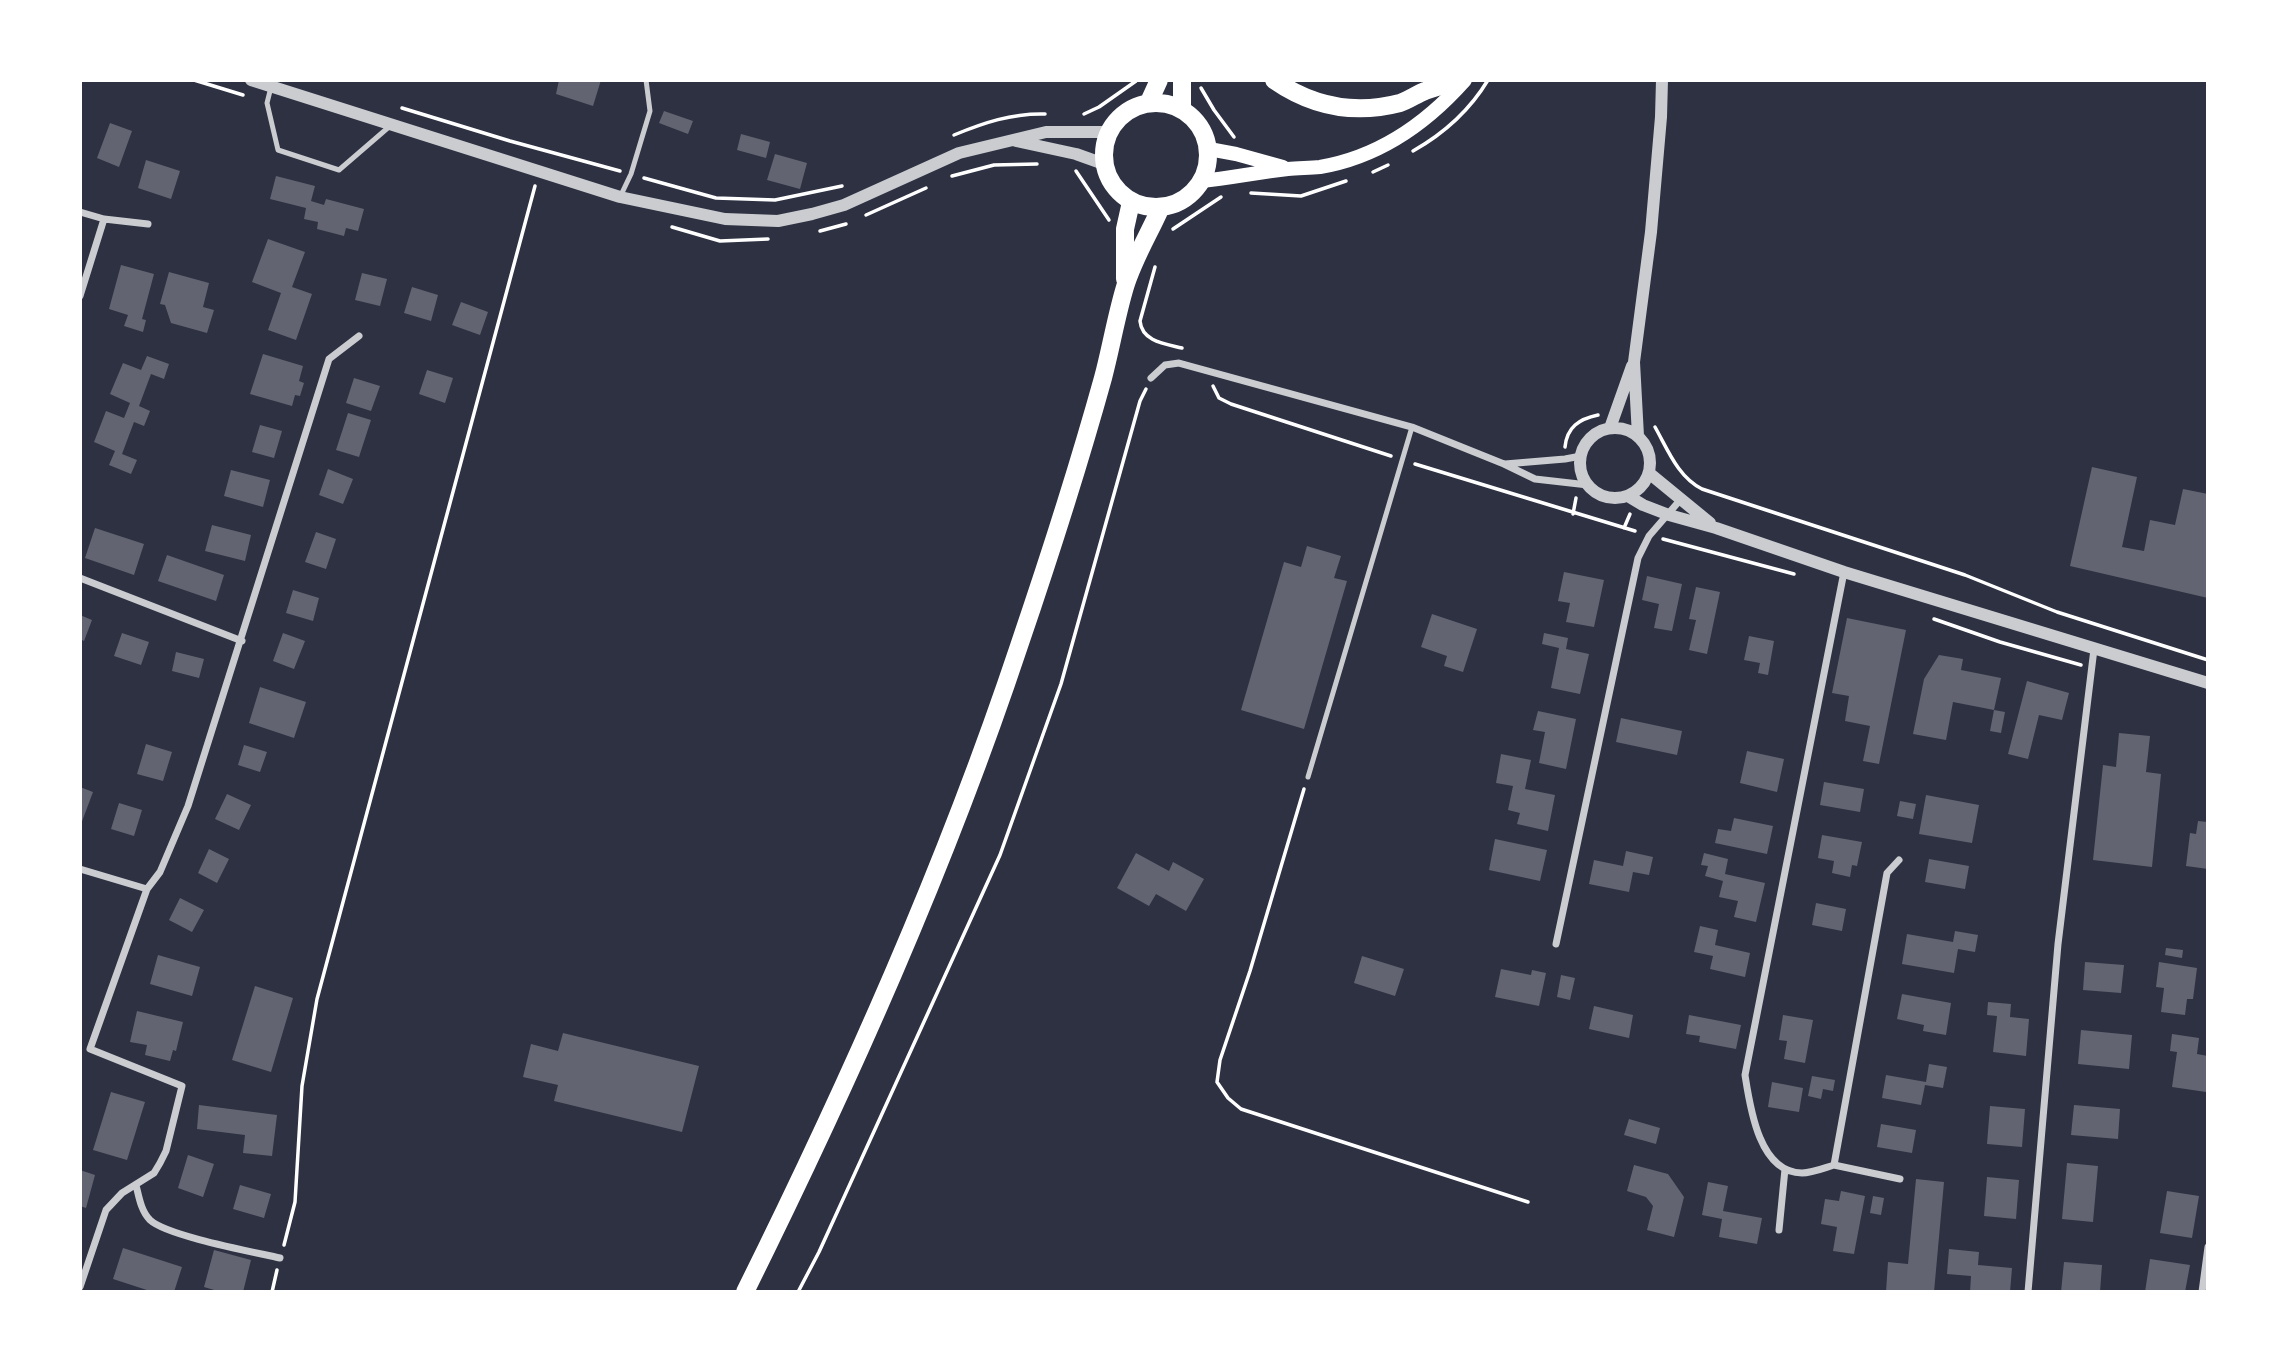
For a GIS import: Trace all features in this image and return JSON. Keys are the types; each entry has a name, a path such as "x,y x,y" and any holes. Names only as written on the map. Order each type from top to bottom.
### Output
{"main road":[{"path":"1149,102 1159,80"},
{"path":"1275,80 1296,95 1326,105 1363,110 1403,102 1425,91 1464,80"},
{"path":"1202,181 1318,167 1351,160 1382,148 1418,125 1450,98 1464,80"},
{"path":"1182,109 1188,82"},
{"path":"1149,102 1182,109 1195,120 1209,149 1208,165 1202,181 1192,194 1178,203 1147,207 1131,202 1114,186 1104,164 1103,147 1108,132 1118,118 1133,107 1149,102"},
{"path":"1209,149 1287,169"},
{"path":"1125,286 1125,229 1131,202"},
{"path":"745,1292 828,1122 913,929 968,787 1019,647 1087,432 1104,376 1125,286 1161,207"}],"street":[{"path":"251,80 620,197 725,219 778,220 812,214 844,205 959,153 1046,132 1108,132"},
{"path":"1628,496 1644,483 1649,473 1649,453 1638,436 1634,362 1651,232 1662,80"},
{"path":"1012,141 1076,154 1104,164"},
{"path":"80,212 104,219 148,224"},
{"path":"80,296 104,219"},
{"path":"80,1287 106,1210 122,1193 154,1173 160,1163 166,1151 182,1086 90,1049 146,889 160,872 188,806 329,359 359,335"},
{"path":"1610,428 1634,362"},
{"path":"1151,378 1165,365 1179,363 1412,427 1535,479 1588,485"},
{"path":"1638,436 1620,428 1610,428 1591,437 1581,456 1582,476 1588,485 1606,497 1628,496 1669,515 1716,528 1844,572 2207,682"},
{"path":"1504,464 1581,456"},
{"path":"1649,473 1716,528"},
{"path":"1556,944 1638,558 1649,536 1681,499"},
{"path":"1844,572 1745,1075 1751,1116 1770,1158 1785,1169 1801,1173 1834,1165 1900,1179"},
{"path":"80,578 242,640"},
{"path":"2028,1292 2057,944 2094,649"},
{"path":"1834,1165 1887,873 1899,860"},
{"path":"80,869 146,889"},
{"path":"1779,1230 1785,1169"},
{"path":"136,1185 143,1211 151,1221 162,1227 281,1258"},
{"path":"2203,1292 2207,1247"}],"lane":[{"path":"620,197 631,174 650,111 646,80"},
{"path":"271,87 267,103 278,150 339,170 393,124"},
{"path":"1308,777 1412,427"}],"path":[{"path":"1081,115 1090,113 1137,80"},
{"path":"1188,82 1205,92 1214,110 1233,134 1236,154"},
{"path":"393,106 716,198 775,200 850,182"},
{"path":"945,140 980,124 1006,117 1057,114"},
{"path":"272,1292 295,1202 302,1086 317,999 538,171"},
{"path":"1168,232 1231,192 1232,177"},
{"path":"1156,262 1140,328 1152,340 1192,351"},
{"path":"1214,372 1214,390 1219,398 1231,404 1624,528"},
{"path":"799,1292 1000,855 1061,684 1140,401 1151,378"},
{"path":"1654,425 1682,474 1690,483 1702,489 1965,575 2057,612 2207,660"},
{"path":"1308,777 1250,971 1220,1060 1217,1082 1228,1098 1241,1109 1528,1202"}],"building":[{"path":"559,80 601,80 593,106 556,94"},
{"path":"664,111 693,121 688,134 659,123"},
{"path":"110,123 132,131 119,167 97,158"},
{"path":"741,134 770,142 766,158 737,150"},
{"path":"775,154 807,163 800,189 767,180"},
{"path":"146,160 180,171 171,199 138,188"},
{"path":"276,176 315,186 311,201 324,205 326,199 364,209 358,231 346,228 344,236 317,229 318,222 304,219 306,208 270,199"},
{"path":"268,239 305,252 292,287 312,294 296,340 268,330 281,293 252,282"},
{"path":"121,265 154,274 142,319 146,320 143,332 124,326 128,315 109,309"},
{"path":"169,272 209,283 203,307 214,310 207,333 171,323 165,305 160,304"},
{"path":"362,273 387,279 380,306 355,300"},
{"path":"412,287 438,295 431,321 404,313"},
{"path":"461,302 488,312 480,335 452,325"},
{"path":"263,354 303,366 299,381 304,383 300,396 295,395 292,406 250,394"},
{"path":"147,356 169,364 164,379 151,374 139,406 150,411 144,426 134,422 122,454 137,460 131,474 109,465 115,451 94,442 106,411 124,418 130,403 110,394 123,363 141,370"},
{"path":"427,370 453,378 445,403 419,394"},
{"path":"354,378 380,386 371,411 346,403"},
{"path":"348,413 371,420 359,457 336,450"},
{"path":"260,425 282,431 274,458 252,452"},
{"path":"2092,467 2137,477 2122,547 2144,551 2150,520 2175,525 2183,489 2208,494 2208,598 2070,566"},
{"path":"328,469 353,479 343,504 319,495"},
{"path":"231,470 270,480 263,507 224,496"},
{"path":"212,525 251,535 245,561 205,551"},
{"path":"95,528 144,544 134,575 85,558"},
{"path":"316,532 336,539 326,569 305,562"},
{"path":"1307,546 1341,556 1334,578 1347,581 1304,729 1241,710 1284,562 1301,567"},
{"path":"167,555 224,575 216,601 158,581"},
{"path":"1564,572 1604,580 1594,627 1566,622 1570,603 1558,601"},
{"path":"1647,576 1682,584 1672,631 1654,628 1659,604 1642,600"},
{"path":"1696,587 1720,592 1707,654 1689,650 1696,620 1689,619"},
{"path":"293,590 319,598 313,621 286,613"},
{"path":"1432,614 1477,629 1463,672 1444,666 1447,656 1421,647"},
{"path":"80,615 92,620 84,641 80,639"},
{"path":"1847,618 1906,630 1879,764 1863,761 1870,726 1845,721 1849,696 1832,693"},
{"path":"122,633 149,642 141,665 114,656"},
{"path":"283,633 305,641 294,669 273,661"},
{"path":"1544,633 1568,638 1566,649 1589,654 1580,694 1551,688 1559,648 1542,644"},
{"path":"1749,636 1774,641 1768,675 1758,673 1760,663 1744,660"},
{"path":"176,652 204,659 199,678 172,671"},
{"path":"1939,655 1963,659 1961,670 2001,678 1994,710 1953,702 1946,740 1913,734 1924,679"},
{"path":"2027,681 2069,693 2062,720 2039,715 2028,759 2008,754"},
{"path":"260,687 306,702 294,738 249,723"},
{"path":"1994,710 2005,712 2001,733 1990,731"},
{"path":"1538,711 1576,719 1566,769 1539,763 1545,732 1533,730"},
{"path":"1621,718 1682,731 1677,755 1616,742"},
{"path":"2119,733 2150,736 2146,772 2161,774 2152,867 2093,860 2103,765 2116,767"},
{"path":"146,744 172,752 163,781 137,774"},
{"path":"244,745 267,752 260,772 238,765"},
{"path":"1747,751 1784,759 1777,792 1740,783"},
{"path":"1501,754 1531,760 1525,789 1555,795 1548,831 1517,824 1520,813 1508,810 1513,786 1496,783"},
{"path":"1824,782 1864,789 1860,812 1820,805"},
{"path":"80,787 93,792 81,824 80,824"},
{"path":"227,794 251,805 239,830 215,819"},
{"path":"1926,795 1979,805 1972,843 1919,834"},
{"path":"1900,801 1916,804 1913,819 1897,816"},
{"path":"119,803 142,810 134,836 111,829"},
{"path":"1734,818 1773,826 1767,854 1715,843 1718,829 1731,831"},
{"path":"2198,821 2208,822 2208,869 2186,866 2190,833 2196,834"},
{"path":"1822,835 1862,842 1857,866 1852,865 1850,877 1832,873 1834,861 1818,858"},
{"path":"1495,839 1547,850 1540,881 1489,870"},
{"path":"209,849 229,859 217,883 198,873"},
{"path":"1626,851 1653,857 1649,875 1633,872 1629,892 1589,884 1594,860 1623,866"},
{"path":"1136,853 1169,871 1173,862 1204,879 1186,911 1156,894 1149,906 1117,888"},
{"path":"1704,853 1728,859 1725,874 1765,883 1756,922 1734,917 1738,901 1719,897 1723,881 1705,876 1708,866 1701,865"},
{"path":"1929,859 1969,866 1965,889 1925,882"},
{"path":"180,898 204,910 192,932 169,920"},
{"path":"1816,903 1846,909 1842,931 1812,925"},
{"path":"1700,926 1718,930 1715,945 1750,953 1745,977 1710,969 1713,956 1694,952"},
{"path":"1955,931 1978,935 1975,952 1958,949 1954,973 1902,964 1907,934 1953,942"},
{"path":"2166,948 2183,950 2182,958 2165,955"},
{"path":"158,955 200,967 192,996 150,984"},
{"path":"1362,956 1404,969 1395,996 1354,983"},
{"path":"2085,962 2124,965 2121,993 2083,990"},
{"path":"2159,962 2197,968 2193,999 2187,999 2185,1015 2161,1012 2164,988 2156,987"},
{"path":"1501,969 1531,975 1532,970 1546,973 1539,1006 1495,997"},
{"path":"1561,975 1575,978 1570,1000 1557,997"},
{"path":"255,986 293,998 271,1072 232,1060"},
{"path":"1902,994 1951,1003 1946,1035 1923,1031 1924,1025 1897,1019"},
{"path":"1988,1002 2011,1004 2010,1017 2029,1019 2026,1056 1993,1052 1997,1016 1987,1015"},
{"path":"1594,1006 1633,1015 1629,1038 1589,1029"},
{"path":"137,1011 183,1022 176,1051 173,1050 170,1061 145,1055 147,1045 130,1042"},
{"path":"1689,1015 1741,1025 1736,1049 1699,1042 1700,1036 1686,1034"},
{"path":"1783,1015 1813,1020 1805,1063 1784,1059 1787,1041 1779,1040"},
{"path":"2081,1030 2132,1035 2129,1069 2078,1064"},
{"path":"563,1033 699,1066 682,1132 554,1101 558,1085 523,1077 531,1044 558,1051"},
{"path":"2172,1034 2199,1038 2197,1054 2208,1056 2206,1092 2172,1087 2177,1052 2170,1051"},
{"path":"1929,1064 1947,1067 1943,1088 1925,1085 1921,1105 1882,1098 1886,1075 1926,1082"},
{"path":"1812,1076 1835,1080 1833,1091 1823,1089 1821,1099 1808,1096"},
{"path":"1772,1082 1803,1088 1799,1112 1768,1107"},
{"path":"111,1092 145,1102 127,1160 93,1150"},
{"path":"199,1105 277,1115 272,1156 243,1153 245,1135 197,1129"},
{"path":"2074,1105 2120,1109 2118,1139 2071,1135"},
{"path":"1990,1106 2025,1109 2022,1147 1987,1144"},
{"path":"1629,1119 1660,1128 1656,1144 1624,1135"},
{"path":"1881,1124 1916,1130 1912,1153 1877,1147"},
{"path":"188,1155 214,1164 203,1197 178,1188"},
{"path":"2067,1163 2098,1166 2093,1222 2062,1219"},
{"path":"1634,1165 1668,1174 1684,1197 1674,1237 1647,1230 1653,1206 1646,1197 1627,1191"},
{"path":"80,1170 95,1175 86,1208 80,1206"},
{"path":"1987,1177 2019,1180 2016,1219 1984,1216"},
{"path":"1916,1179 1944,1182 1934,1292 1886,1292 1888,1262 1908,1264"},
{"path":"1708,1182 1728,1186 1723,1211 1762,1218 1757,1244 1719,1237 1722,1219 1702,1215"},
{"path":"240,1185 271,1194 264,1218 233,1209"},
{"path":"1841,1191 1865,1196 1854,1254 1833,1251 1837,1227 1821,1224 1825,1199 1839,1201"},
{"path":"2167,1191 2199,1196 2192,1238 2160,1233"},
{"path":"1873,1196 1884,1198 1881,1215 1870,1213"},
{"path":"123,1248 182,1267 174,1292 153,1292 113,1279"},
{"path":"1949,1249 1979,1252 1978,1265 2012,1268 2010,1292 1970,1292 1971,1276 1947,1274"},
{"path":"214,1250 251,1260 243,1292 221,1292 204,1287"},
{"path":"2150,1259 2190,1265 2185,1292 2145,1292"},
{"path":"2064,1262 2102,1265 2100,1292 2061,1292"}]}
